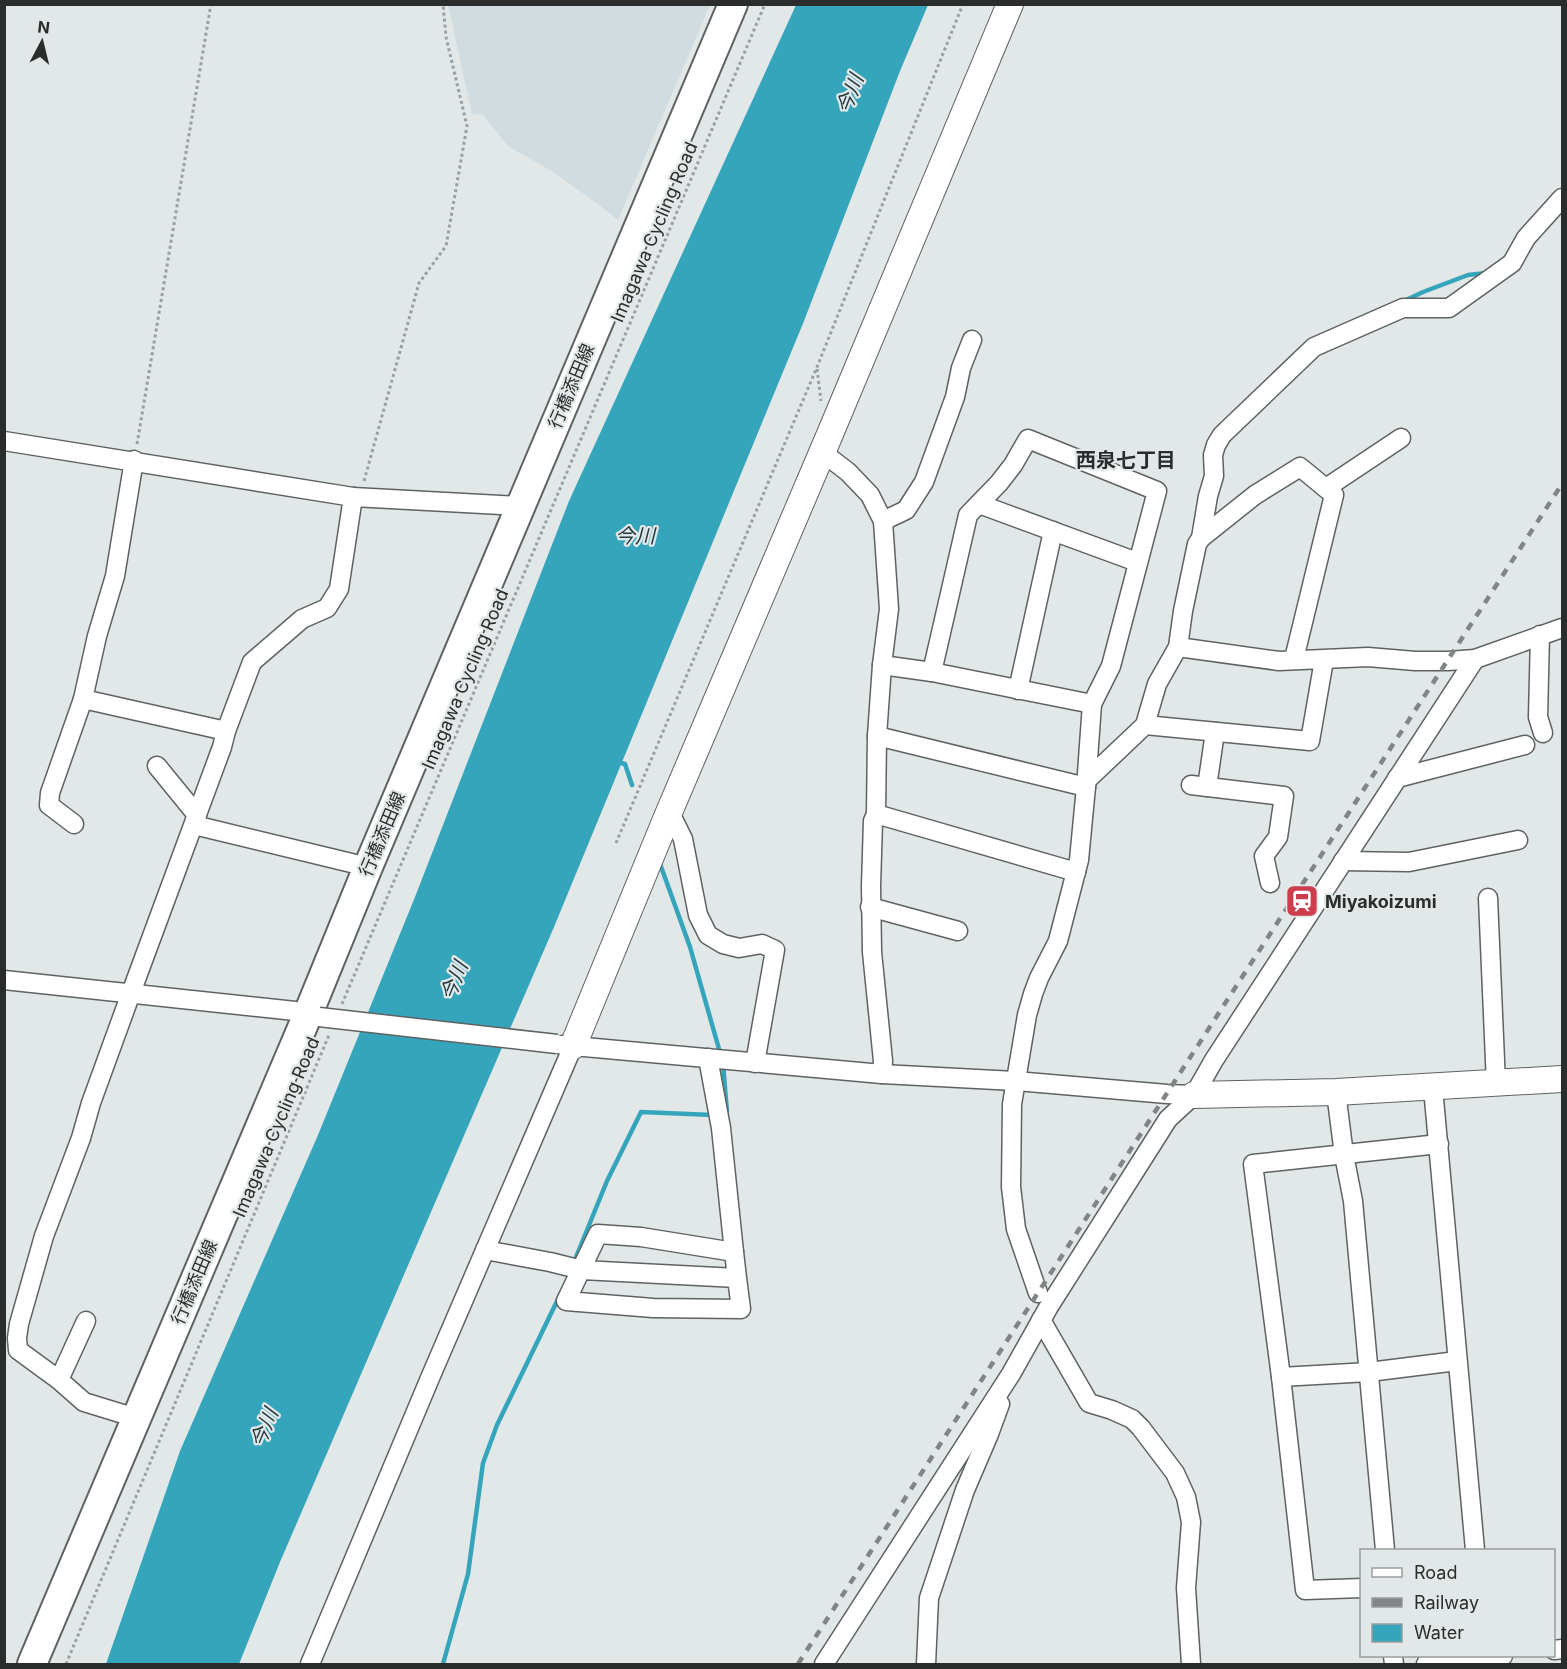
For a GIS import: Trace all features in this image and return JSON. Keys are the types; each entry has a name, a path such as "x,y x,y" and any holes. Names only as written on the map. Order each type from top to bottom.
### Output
{"main road":[{"name":"行橋添田線","path":"32,1665 136,1418 314,1015 368,867 733,4"}],"street":[{"path":"310,1665 485,1250 565,1045 648,863 1010,4"},
{"path":"1201,538 1214,476 1216,445 1222,435 1314,347 1403,308 1449,308 1512,263 1526,238 1563,198"},
{"path":"883,521 906,510 924,482 955,397 961,368 972,340"},
{"path":"1326,488 1401,438"},
{"path":"932,672 968,515 999,483 1028,439 1157,491 1111,666 1092,704 1079,860 1058,941 1033,994 1015,1082 1012,1104 1011,1187 1016,1229 1038,1293"},
{"path":"4,441 356,497 520,506"},
{"path":"822,452 848,472 870,495 883,521 890,609 882,665 877,736 876,814 873,821 870,907 883,1061 882,1074"},
{"path":"74,824 49,805 50,793 83,699 97,636 115,576 134,460"},
{"path":"1087,784 1145,725 1157,684 1178,647 1197,544 1201,538 1255,495 1300,467 1334,495 1294,659"},
{"path":"136,1418 84,1402 59,1380 18,1350 19,1324 44,1236 252,663 302,619 327,608 339,589 356,497"},
{"path":"979,504 1137,562"},
{"path":"1018,690 1053,531"},
{"path":"1178,647 1279,661 1368,657 1448,661 1475,658 1563,628"},
{"path":"1535,723 1540,635"},
{"path":"824,1665 1011,1374 1041,1320 1168,1119 1194,1095 1214,1060 1475,658"},
{"path":"1145,725 1310,741 1324,660"},
{"path":"882,665 932,672 1092,704"},
{"path":"83,699 226,731"},
{"path":"1215,732 1199,786 1284,796 1278,837 1264,856 1270,883"},
{"path":"877,736 1087,784"},
{"path":"1397,778 1524,745"},
{"path":"157,766 195,820 368,867"},
{"path":"668,814 683,839 698,915 708,935 723,944 739,948 762,944 775,950 755,1063"},
{"path":"876,814 1076,873"},
{"path":"1343,861 1409,862 1518,840"},
{"path":"1488,898 1496,1084"},
{"path":"870,907 958,931"},
{"path":"4,980 295,1011 565,1045 882,1074 1167,1094 1336,1092 1563,1079"},
{"path":"710,1058 721,1128 741,1309 653,1308 566,1301 598,1234 641,1237 734,1252"},
{"path":"1433,1088 1475,1549"},
{"path":"1336,1092 1344,1155 1353,1201 1385,1549"},
{"path":"1360,1588 1305,1590 1281,1377 1253,1164 1438,1144"},
{"path":"485,1250 582,1270 737,1278"},
{"path":"1041,1320 1089,1403 1132,1419 1175,1473 1186,1497 1191,1522 1186,1588 1191,1665"},
{"path":"59,1380 86,1321"},
{"path":"1281,1377 1369,1372 1457,1361"},
{"path":"928,1664 929,1598 965,1490 1011,1374"},
{"path":"1426,1665 1484,1657"}],"path":[{"path":"134,460 212,4"},
{"path":"356,497 420,284 446,246 467,126 446,37 443,4"},
{"name":"Imagawa Cycling Road","path":"339,1011 765,4"},
{"path":"616,843 817,367 963,4"},
{"name":"Imagawa Cycling Road","path":"66,1665 330,1033"}],"shaded area":[{"path":"448,5 710,5 618,220 550,170 508,146 483,115 472,114"}],"water":[{"name":"今川","path":"796,5 928,5 900,71 804,321 554,927 280,1562 239,1664 106,1664 180,1451 318,1135 415,897 569,501"}],"waterway":[{"path":"1404,301 1468,275 1486,273"},
{"path":"617,762 625,764 632,785"},
{"path":"659,861 690,947 721,1056"},
{"path":"723,1064 727,1112"},
{"path":"574,1262 607,1181 641,1112 712,1115"},
{"path":"443,1664 468,1574 483,1463 497,1425 560,1295"}],"railway":[{"path":"798,1664 1562,484"}],"place":[{"name":"Miyakoizumi","path":"1302,901"}],"district":[{"name":"西泉七丁目","path":"1126,460"}]}
